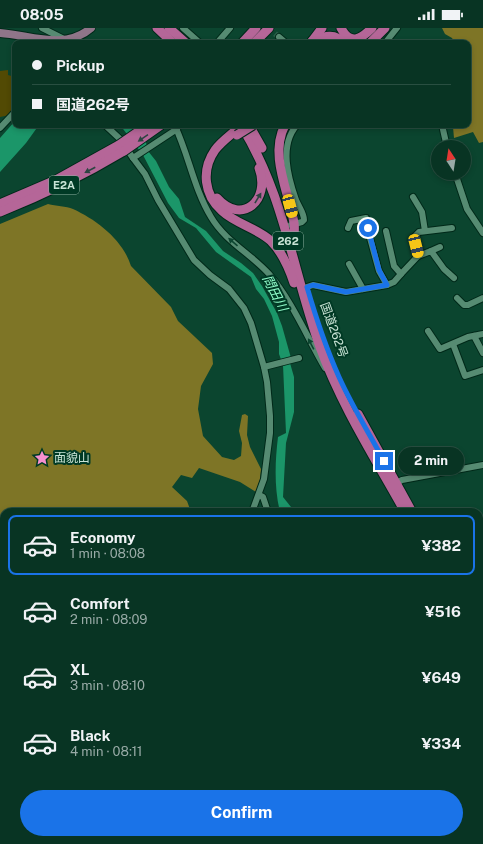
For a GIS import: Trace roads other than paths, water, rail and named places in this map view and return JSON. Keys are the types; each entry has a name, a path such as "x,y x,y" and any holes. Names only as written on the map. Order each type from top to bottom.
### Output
{"highway":[{"path":"157,28 170,40"},
{"path":"168,28 178,40"},
{"path":"168,28 182,40"},
{"path":"245,40 256,28"},
{"path":"257,40 269,28"},
{"path":"313,40 322,28"},
{"path":"341,28 346,36 352,39 358,39 372,28"},
{"path":"373,40 385,28"},
{"path":"316,40 331,36 339,38 341,40"},
{"name":"E2A","path":"0,212 59,187 96,168 144,128"},
{"name":"E2A","path":"0,204 56,180 121,148 156,128"},
{"name":"262","path":"250,128 273,172 293,225"},
{"path":"284,128 280,136 279,158 293,225"},
{"path":"239,129 218,154 211,172 212,188 216,196 223,204 231,209 245,209 253,205 260,197 262,178 254,158 251,142"},
{"path":"239,129 215,149 206,172 208,190 213,202 222,211 262,234 279,250 286,261 307,318 318,342"},
{"name":"国道262号","path":"239,129 251,142 264,167 276,200 318,342 337,386 358,427 409,508"},
{"name":"国道262号","path":"293,225 294,239 323,338 339,377 393,484 403,508"}],"main road":[{"path":"66,40 80,40 91,28"},
{"path":"0,33 16,34 46,40"}],"street":[{"path":"30,37 42,34 44,32 42,28"},
{"path":"42,28 66,40"},
{"path":"183,28 197,40"},
{"path":"220,40 230,28"},
{"path":"387,40 397,28"},
{"path":"16,34 32,40"},
{"path":"279,37 282,40"},
{"path":"0,128 12,115"},
{"path":"108,128 135,157 158,200 194,260 210,275 223,283 236,296 248,317 265,367 269,398 270,433 264,479 254,508"},
{"path":"135,157 175,128"},
{"path":"176,128 199,194 210,217 226,236 257,263 274,281 293,311 358,427"},
{"path":"293,225 304,220 304,216 295,197 288,171 287,147 290,137 295,128"},
{"path":"443,128 445,140"},
{"path":"457,180 467,209 483,233"},
{"path":"413,197 422,212 425,231"},
{"path":"348,228 351,221 366,218 379,270 387,285"},
{"path":"418,256 414,237 419,232 452,228"},
{"path":"386,231 394,266 401,274"},
{"path":"307,287 313,285 346,292 387,285 394,282 418,256 440,247"},
{"path":"431,251 444,269 454,278"},
{"path":"349,264 363,289"},
{"path":"457,298 464,305 468,305 483,298"},
{"path":"428,331 440,349 483,334"},
{"path":"474,336 483,353"},
{"path":"453,344 465,376 483,370"},
{"path":"265,367 298,358"},
{"path":"393,484 402,480 483,465"},
{"path":"259,495 263,497 267,508"}],"tunnel":[{"path":"268,28 279,37"}],"place":[{"name":"面貌山","path":"42,458"}],"water label":[{"name":"問田川","path":"275,293"}]}
